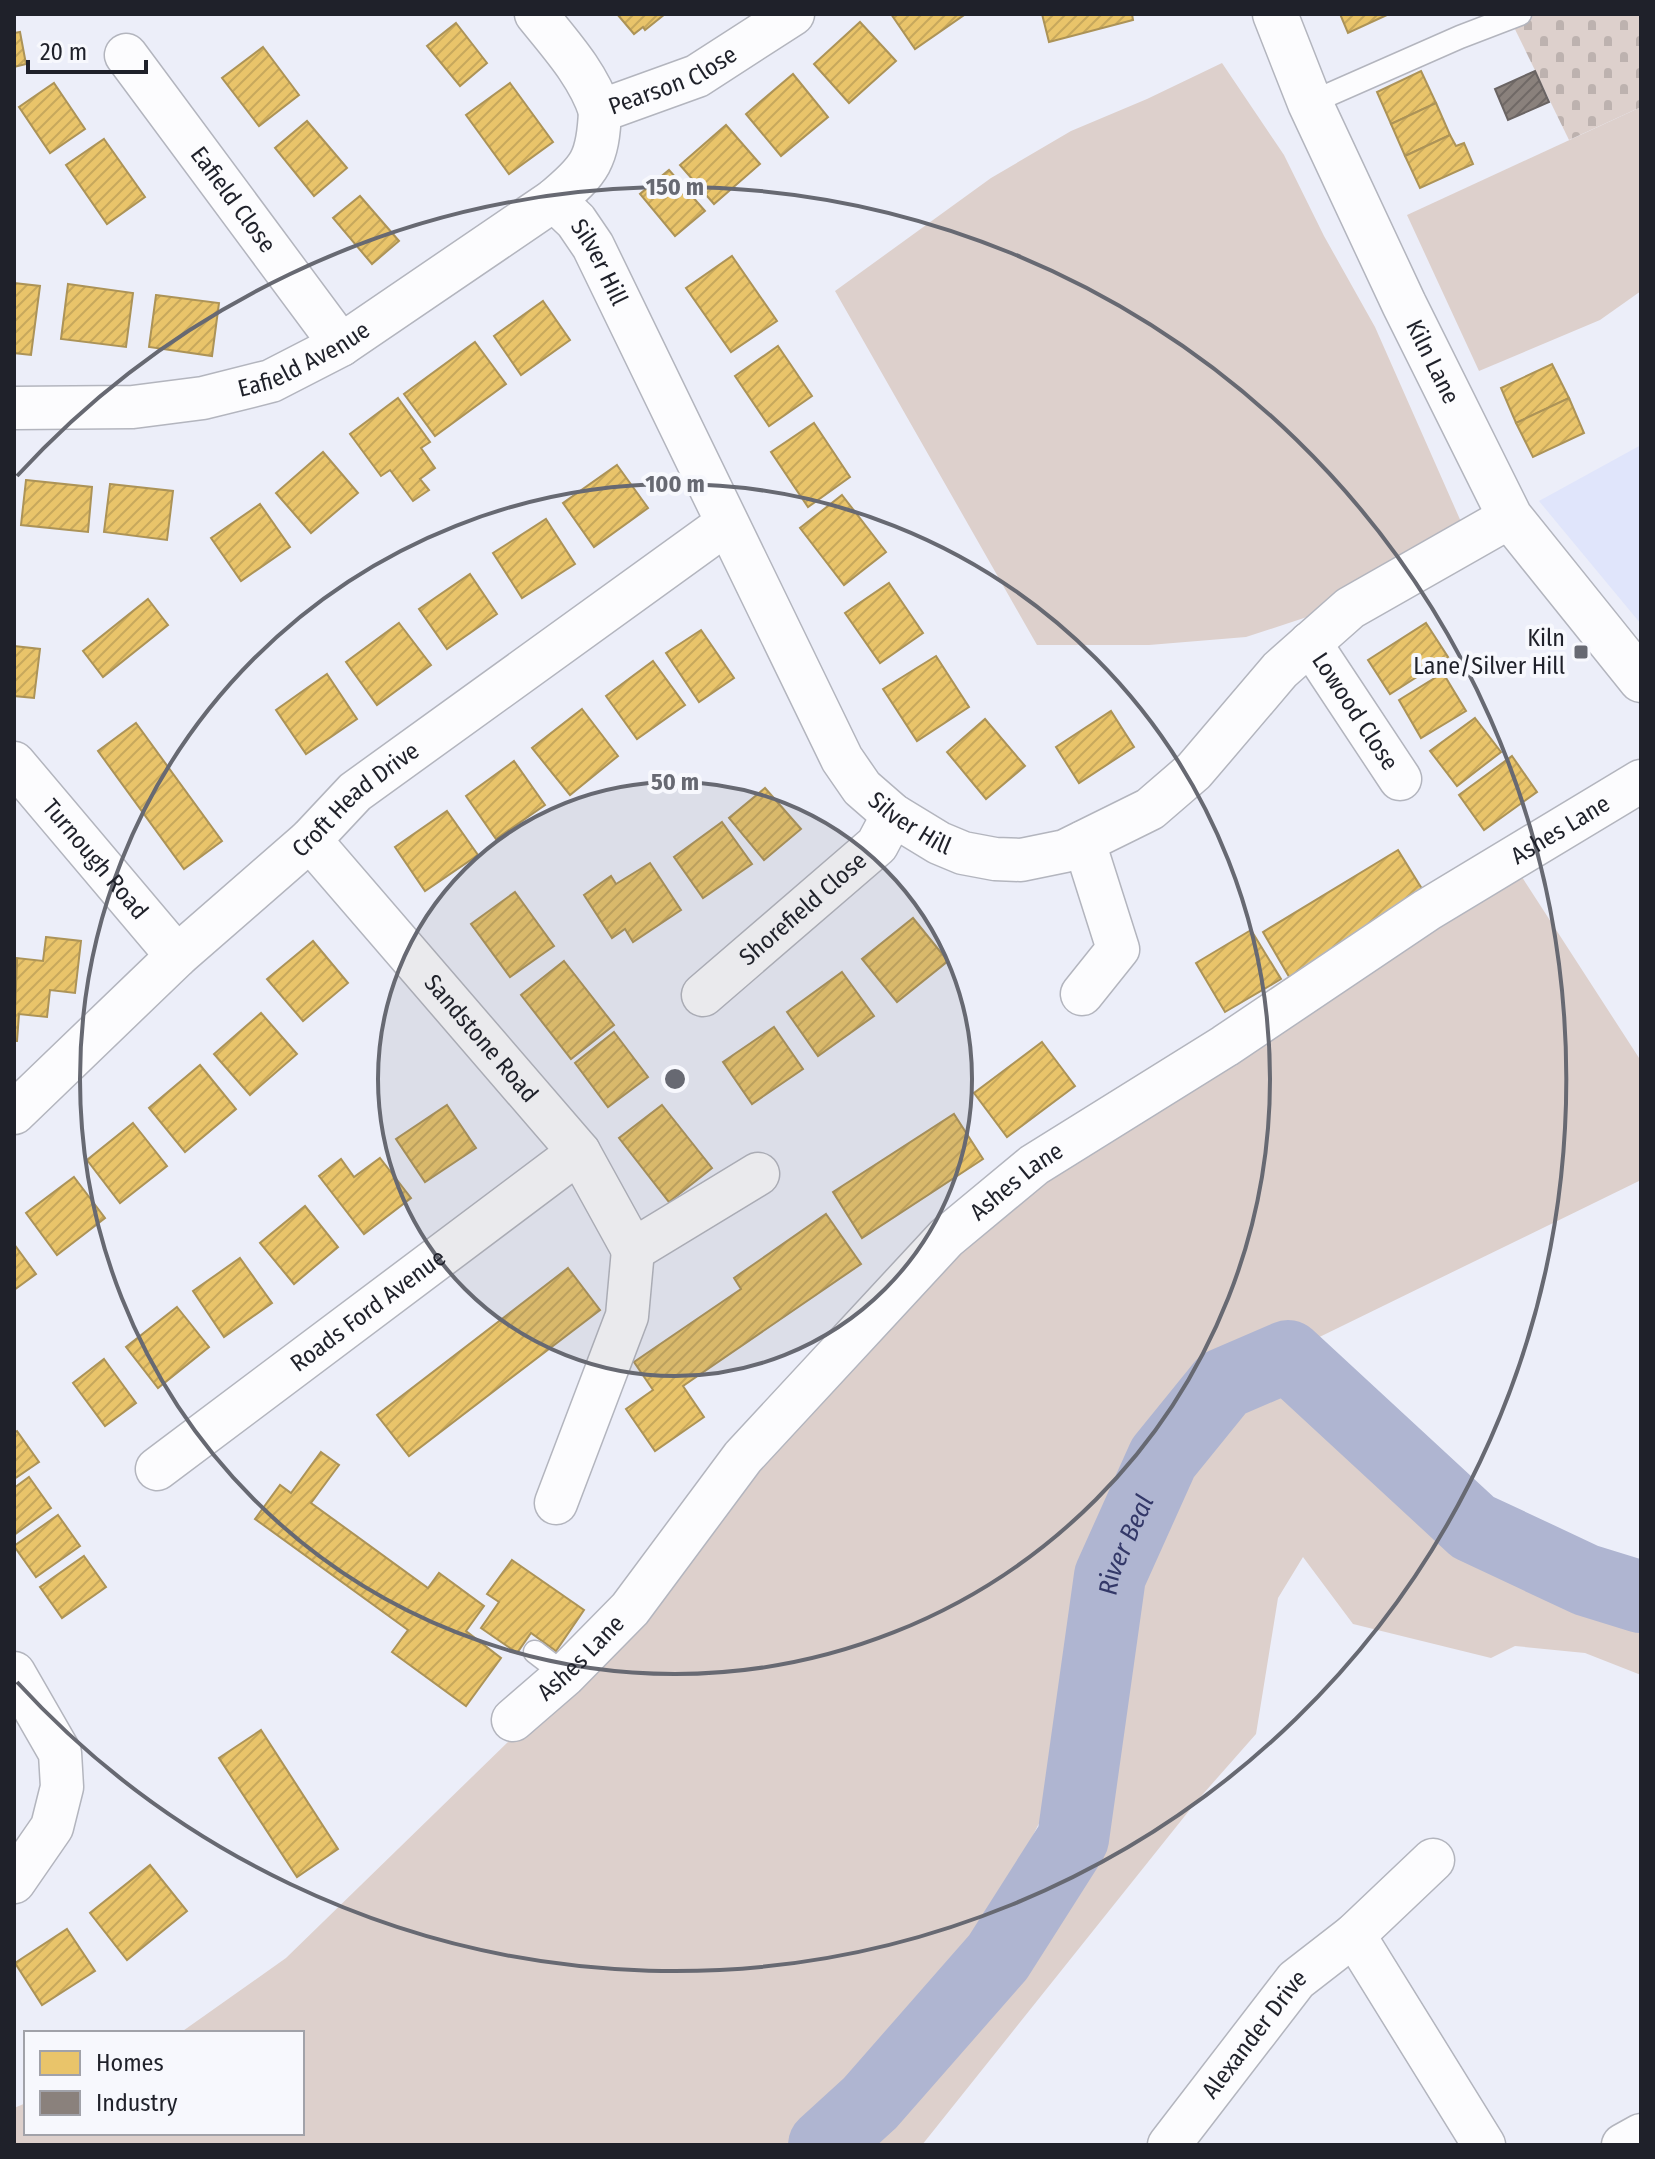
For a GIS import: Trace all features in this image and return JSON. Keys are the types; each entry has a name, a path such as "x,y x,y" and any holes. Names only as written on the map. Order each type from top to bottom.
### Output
{"main road":[{"name":"Kiln Lane","path":"1275,14 1310,103 1404,304 1510,517 1641,680"}],"street":[{"path":"536,14 576,64 596,97 600,111"},
{"name":"Pearson Close","path":"554,200 583,176 591,163 599,132 600,111 697,76 793,14"},
{"name":"Eafield Close","path":"126,55 341,345"},
{"name":"Eafield Avenue","path":"14,408 133,407 203,398 271,381 341,345 554,200"},
{"name":"Silver Hill","path":"554,200 576,221 593,246 842,759 862,788 893,815 939,843 963,853 1021,860 1065,851 1150,809 1194,771 1252,700 1350,608 1510,517"},
{"name":"Croft Head Drive","path":"14,1113 177,956 310,840 355,792 726,524"},
{"name":"Lowood Close","path":"1310,643 1400,779"},
{"name":"Turnough Road","path":"14,763 177,956"},
{"name":"Ashes Lane","path":"513,1720 550,1664 630,1609 743,1457 946,1238 1034,1165 1225,1046 1427,910 1641,781"},
{"name":"Shorefield Close","path":"703,995 877,845 893,815"},
{"name":"Sandstone Road","path":"310,840 579,1152 633,1250"},
{"path":"1082,994 1118,949 1084,842"},
{"name":"Roads Ford Avenue","path":"157,1469 579,1152"},
{"path":"556,1503 627,1316 633,1250 758,1174"},
{"path":"14,1673 60,1753 62,1787 52,1827 14,1882"},
{"name":"Alexander Drive","path":"1169,2145 1296,1980 1354,1935 1433,1860"},
{"path":"1354,1935 1484,2145"},
{"path":"1623,2145 1641,2135"}],"lane":[{"path":"1310,103 1520,14"}],"shaded area":[{"path":"1641,445 1641,624 1539,501"}],"green space":[{"path":"1512,14 1641,14 1641,107 1569,140 1509,17"},
{"path":"1222,63 1284,155 1324,236 1375,327 1462,524 1310,616 1246,637 1149,645 1037,645 835,291 991,178 1071,131"},
{"path":"1641,107 1641,291 1600,320 1479,371 1407,215"},
{"path":"1518,871 1641,1061 1641,1180 1299,1347 1257,1340 1211,1355 1161,1413 1113,1495 1084,1619 1050,1801 1004,1894 888,2050 791,2145 14,2145 14,2108 24,2104 24,2135 304,2135 304,2031 183,2031 286,1958 585,1667 973,1226"},
{"path":"1258,1384 1288,1391 1338,1418 1451,1524 1511,1561 1641,1607 1641,1675 1585,1653 1515,1646 1491,1658 1353,1624 1303,1557 1278,1598 1256,1734 1196,1802 922,2145 850,2145 896,2103 1009,1965 1088,1839 1130,1574 1172,1476 1225,1406"}],"building: Homes":[{"path":"617,14 665,14 645,30 643,27 634,34"},
{"path":"891,14 963,14 964,15 915,49"},
{"path":"1042,14 1132,14 1133,20 1049,42"},
{"path":"1340,14 1389,14 1348,33"},
{"path":"860,22 896,61 849,103 814,64"},
{"path":"456,23 487,63 460,86 427,46"},
{"path":"20,32 26,64 14,67 14,33"},
{"path":"263,47 299,95 259,126 222,78"},
{"path":"1421,71 1436,103 1391,124 1377,92"},
{"path":"793,74 828,117 781,156 746,114"},
{"path":"54,83 85,129 50,153 19,107"},
{"path":"510,83 553,142 509,174 466,115"},
{"path":"1436,103 1450,135 1405,156 1391,124"},
{"path":"307,121 347,168 314,196 275,148"},
{"path":"726,125 760,164 714,204 680,165"},
{"path":"1450,135 1456,146 1464,143 1473,164 1420,188 1405,156"},
{"path":"104,139 145,197 107,224 66,165"},
{"path":"669,170 705,211 675,236 640,194"},
{"path":"360,196 399,241 372,264 333,218"},
{"path":"732,256 777,321 731,352 686,288"},
{"path":"14,283 40,286 31,355 14,353"},
{"path":"68,284 133,293 126,347 61,339"},
{"path":"156,295 219,303 212,356 149,347"},
{"path":"543,301 570,340 521,375 494,336"},
{"path":"475,342 506,384 435,436 404,394"},
{"path":"778,346 812,396 769,426 735,376"},
{"path":"1552,364 1569,398 1516,423 1501,388"},
{"path":"398,398 430,442 421,448 435,468 420,479 429,490 413,501 390,470 381,476 350,434"},
{"path":"1569,398 1584,433 1533,457 1516,423"},
{"path":"814,423 850,477 808,507 771,452"},
{"path":"323,452 358,493 311,533 276,493"},
{"path":"617,465 648,508 594,547 563,503"},
{"path":"26,480 92,487 88,532 21,525"},
{"path":"110,484 173,491 167,540 104,532"},
{"path":"842,495 886,552 844,585 800,528"},
{"path":"260,504 290,547 241,581 211,538"},
{"path":"546,519 575,564 522,598 493,553"},
{"path":"470,574 497,614 447,649 419,609"},
{"path":"889,583 923,633 880,663 845,613"},
{"path":"148,599 168,625 103,677 83,651"},
{"path":"399,623 431,665 377,705 346,662"},
{"path":"1426,623 1448,657 1390,694 1368,660"},
{"path":"701,630 734,678 699,702 666,653"},
{"path":"14,646 40,649 34,698 14,696"},
{"path":"936,656 969,707 917,741 883,689"},
{"path":"653,661 685,705 637,739 606,696"},
{"path":"1443,673 1466,711 1421,738 1399,700"},
{"path":"327,674 357,719 306,754 276,710"},
{"path":"582,709 618,756 570,795 532,748"},
{"path":"1111,711 1134,747 1079,783 1056,747"},
{"path":"1475,718 1501,752 1457,786 1430,751"},
{"path":"985,719 1025,766 986,799 947,752"},
{"path":"136,723 222,841 184,869 98,751"},
{"path":"1512,756 1537,792 1484,830 1459,795"},
{"path":"514,761 545,805 496,839 466,796"},
{"path":"765,788 801,829 764,860 729,818"},
{"path":"447,811 478,855 425,891 395,847"},
{"path":"722,822 752,864 703,898 674,857"},
{"path":"1398,850 1427,897 1291,980 1263,932"},
{"path":"650,863 681,910 633,942 625,929 612,938 584,895 611,876 616,884"},
{"path":"515,892 554,946 510,977 471,924"},
{"path":"913,918 948,961 897,1002 862,959"},
{"path":"1251,930 1281,979 1225,1012 1196,963"},
{"path":"46,937 81,941 75,993 50,990 47,1017 19,1014 17,1041 14,1041 17,958 43,961"},
{"path":"313,941 348,983 303,1021 267,979"},
{"path":"564,961 614,1025 571,1059 521,995"},
{"path":"842,972 874,1016 818,1056 787,1012"},
{"path":"261,1013 297,1054 250,1095 214,1054"},
{"path":"774,1027 803,1069 752,1104 723,1062"},
{"path":"614,1032 648,1077 608,1107 575,1063"},
{"path":"1042,1042 1075,1086 1007,1137 974,1093"},
{"path":"200,1065 236,1109 185,1152 149,1108"},
{"path":"447,1105 476,1148 425,1182 396,1139"},
{"path":"662,1105 712,1168 669,1202 619,1138"},
{"path":"954,1114 983,1159 862,1238 833,1192"},
{"path":"133,1123 167,1166 120,1203 87,1160"},
{"path":"380,1158 411,1198 364,1234 319,1176 341,1159 354,1177"},
{"path":"74,1177 105,1218 57,1255 26,1213"},
{"path":"305,1206 338,1247 294,1284 260,1243"},
{"path":"826,1214 861,1264 683,1386 704,1417 655,1451 626,1409 653,1390 634,1362 741,1289 734,1278"},
{"path":"14,1244 36,1274 14,1290"},
{"path":"240,1258 272,1303 224,1337 193,1291"},
{"path":"568,1268 600,1310 409,1456 377,1415"},
{"path":"177,1307 209,1347 158,1388 126,1347"},
{"path":"104,1359 136,1403 105,1426 73,1383"},
{"path":"17,1431 39,1462 14,1479 14,1433"},
{"path":"321,1452 339,1465 311,1503 428,1588 439,1573 484,1606 466,1631 501,1658 466,1706 392,1652 408,1630 255,1519 280,1485 291,1493"},
{"path":"29,1477 51,1508 14,1535 14,1488"},
{"path":"58,1515 80,1546 36,1577 14,1546"},
{"path":"84,1556 106,1587 62,1618 40,1587"},
{"path":"512,1560 584,1610 556,1651 531,1633 517,1653 481,1628 499,1602 487,1594"},
{"path":"261,1730 338,1849 297,1877 219,1758"},
{"path":"150,1865 187,1911 127,1960 90,1913"},
{"path":"67,1929 95,1971 42,2005 15,1963"}],"building: Industry":[{"path":"1535,71 1549,102 1508,120 1495,89"}],"waterway":[{"name":"River Beal","path":"824,2145 870,2103 998,1957 1073,1839 1110,1576 1163,1458 1223,1384 1288,1356 1473,1527 1586,1580 1641,1597"}],"place":[{"name":"Kiln Lane/Silver Hill","path":"1581,652"}]}
